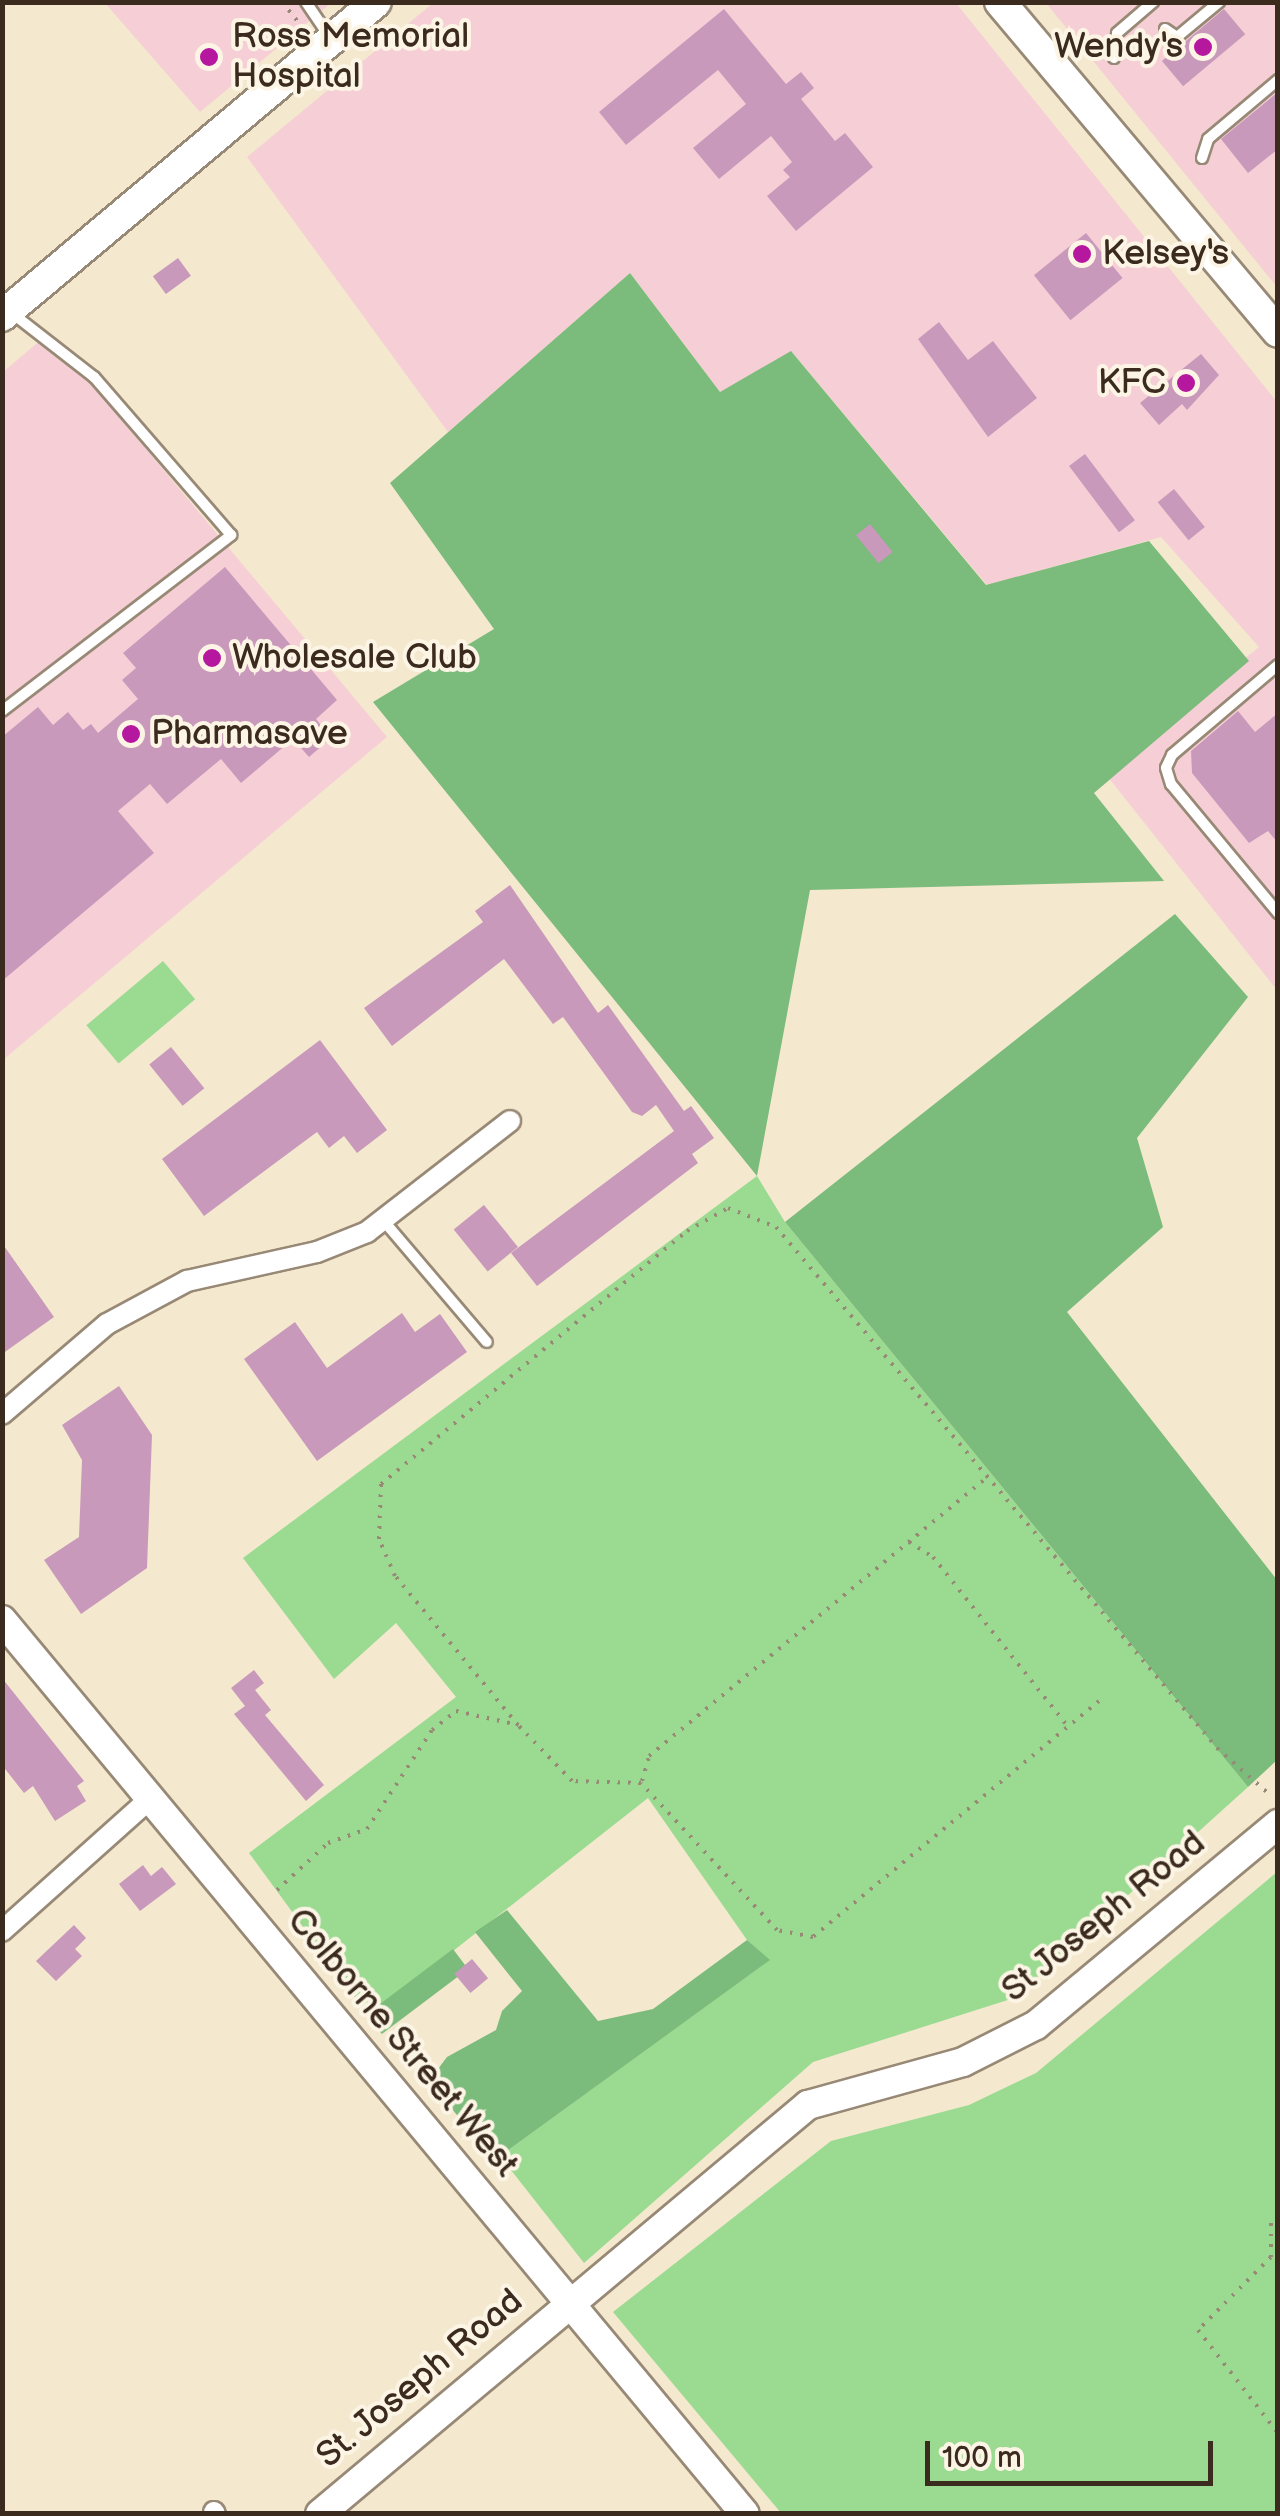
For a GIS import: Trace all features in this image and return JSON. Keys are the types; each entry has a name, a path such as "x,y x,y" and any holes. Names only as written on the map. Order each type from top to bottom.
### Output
{"main road":[{"path":"6,313 318,35 376,2"},
{"path":"1000,2 1278,332"}],"street":[{"path":"2,1414 107,1324 187,1281 317,1252 383,1220 510,1121"},
{"name":"Colborne Street West","path":"2,1620 744,2514"},
{"path":"2,1931 151,1798"},
{"name":"St Joseph Road","path":"569,2302 808,2105 963,2062 1036,2026 1278,1824"},
{"name":"St. Joseph Road","path":"320,2514 569,2302"}],"lane":[{"path":"306,2 318,35"},
{"path":"1114,58 1117,33 1154,2"},
{"path":"1164,29 1177,37 1218,2"},
{"path":"1202,158 1208,139 1278,80"},
{"path":"2,711 231,535 94,377 6,313"},
{"path":"1278,665 1172,755 1166,768 1170,784 1278,914"},
{"path":"383,1220 486,1342"}],"path":[{"path":"282,2 318,35"},
{"path":"1099,1702 814,1937 777,1930 641,1783 572,1780 518,1725 395,1576 379,1539 381,1484 688,1231 728,1208 776,1228 1217,1748 1269,1794"},
{"path":"641,1783 649,1756 988,1477"},
{"path":"909,1542 932,1557 1068,1727"},
{"path":"277,1890 328,1844 367,1829 432,1730 456,1711 518,1725"},
{"path":"1271,2224 1271,2257 1198,2330 1278,2433"}],"shaded area":[{"name":"Ross Memorial Hospital","path":"105,3 331,3 200,112"},
{"path":"433,3 956,3 1277,402 1277,990 1104,772 1259,647 1161,537 987,585 792,352 720,392 630,273 448,432 247,157"},
{"path":"1046,3 1277,3 1277,287"},
{"path":"49,333 387,737 3,1060 3,372"}],"green space":[{"path":"630,273 720,392 791,351 986,585 1149,541 1249,661 1094,793 1164,881 810,890 757,1176 373,702 494,629 390,483"},
{"path":"1175,914 1248,997 1137,1138 1163,1227 1067,1312 1277,1580 1277,1760 1248,1787 785,1222"},
{"path":"163,961 195,999 119,1064 86,1025"},
{"path":"757,1176 785,1222 1248,1787 1014,1998 813,2062 584,2263 500,2156 769,1960 747,1940 648,1798 369,2017 249,1853 456,1697 396,1623 334,1679 243,1558"},
{"path":"1277,1872 1277,2513 781,2513 613,2312 831,2141 969,2105 1036,2073"},
{"path":"507,1910 598,2021 653,2009 747,1940 770,1960 500,2156 484,2148 429,2081 447,2057 496,2030 502,2011 522,1991 475,1932"},
{"path":"453,1949 468,1969 382,2034 367,2014"}],"building":[{"path":"724,9 786,84 801,72 814,88 801,99 835,141 845,133 873,167 796,231 767,196 790,177 783,170 792,162 771,136 719,179 693,148 746,104 718,70 626,145 599,112"},
{"name":"Wendy's","path":"1224,9 1245,34 1183,86 1162,61"},
{"path":"1278,92 1278,149 1248,173 1221,139"},
{"name":"Kelsey's","path":"1086,233 1123,278 1070,320 1034,275"},
{"path":"178,258 191,276 166,294 153,276"},
{"path":"939,322 968,360 993,341 1037,398 988,437 918,339"},
{"name":"KFC","path":"1201,354 1219,375 1187,410 1182,404 1159,425 1140,403"},
{"path":"1085,454 1135,520 1119,532 1069,466"},
{"path":"1174,489 1205,527 1189,540 1158,502"},
{"path":"870,524 893,552 879,563 856,535"},
{"path":"225,567 337,700 316,719 331,738 309,757 293,739 241,783 221,759 167,804 150,784 118,811 154,853 2,981 2,737 38,707 53,725 68,712 83,730 91,724 98,733 138,699 122,680 136,668 123,653"},
{"path":"1238,711 1255,732 1278,713 1278,843 1268,831 1249,843 1192,773 1191,751"},
{"path":"510,885 598,1013 608,1005 684,1111 691,1106 714,1138 692,1154 698,1163 537,1286 511,1253 674,1131 656,1105 642,1116 632,1112 563,1017 553,1024 504,959 392,1046 364,1008 483,922 475,911"},
{"path":"320,1040 387,1130 357,1153 344,1136 329,1148 317,1132 204,1216 162,1159"},
{"path":"171,1047 204,1088 183,1106 149,1065"},
{"path":"484,1205 518,1247 488,1272 454,1230"},
{"path":"2,1243 54,1317 2,1354"},
{"path":"402,1313 415,1332 440,1314 467,1352 317,1461 244,1359 295,1322 327,1368"},
{"path":"119,1386 152,1435 147,1568 81,1614 44,1560 79,1537 82,1460 62,1425"},
{"path":"254,1670 264,1683 255,1690 271,1710 265,1715 324,1785 306,1801 234,1714 245,1706 231,1688"},
{"path":"2,1678 84,1781 77,1786 86,1801 55,1821 33,1786 24,1793 2,1765"},
{"path":"143,1865 151,1876 162,1867 176,1884 140,1911 119,1884"},
{"path":"74,1925 86,1938 75,1949 82,1956 56,1981 36,1961"},
{"path":"472,1959 488,1978 470,1993 454,1974"}],"place":[{"name":"Wendy's","path":"1203,47"},
{"name":"Ross Memorial Hospital","path":"209,57"},
{"name":"Kelsey's","path":"1082,254"},
{"name":"KFC","path":"1186,383"},
{"name":"Wholesale Club","path":"212,658"},
{"name":"Pharmasave","path":"131,734"}]}
